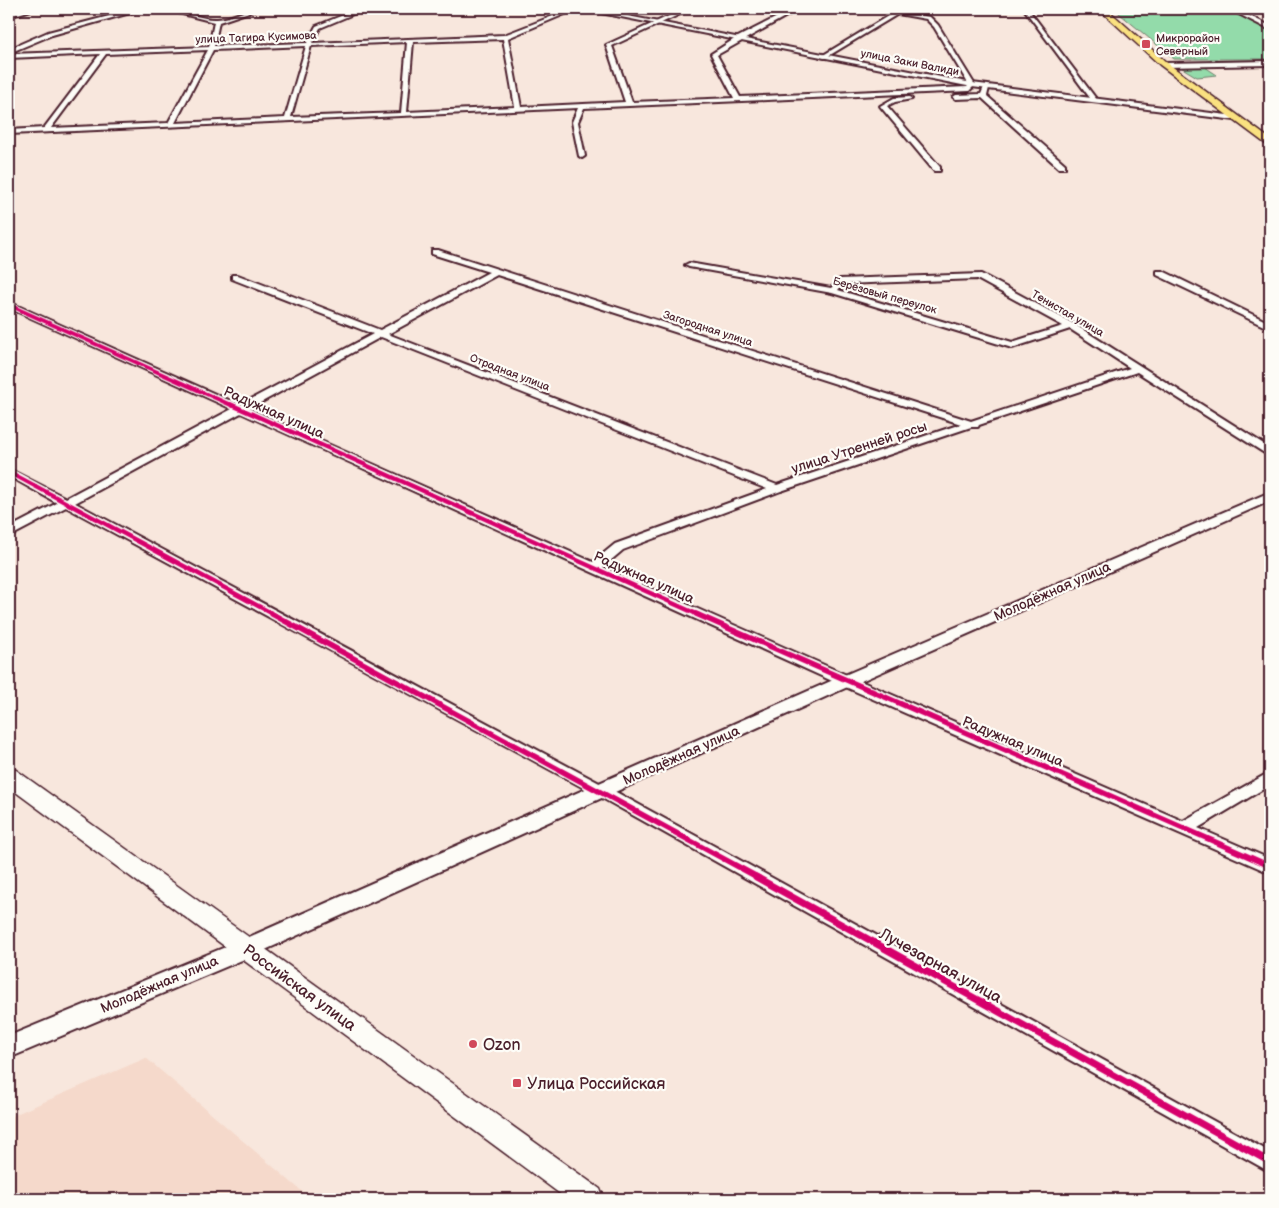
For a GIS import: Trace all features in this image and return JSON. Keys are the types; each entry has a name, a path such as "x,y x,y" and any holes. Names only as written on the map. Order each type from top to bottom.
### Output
{"main road":[{"path":"1103,9 1127,34 1165,65 1270,144"},
{"name":"Российская улица","path":"9,776 590,1199"}],"street":[{"path":"9,14 30,9"},
{"path":"9,51 32,40 142,9"},
{"path":"166,9 217,21 256,9"},
{"path":"288,118 309,44 318,27 362,9"},
{"name":"улица Тагира Кусимова","path":"9,56 505,37 576,9"},
{"name":"улица Заки Валиди","path":"584,9 972,85 1235,118"},
{"path":"630,104 609,45 688,9"},
{"path":"738,99 714,54 738,39 796,9"},
{"path":"9,132 288,118 969,89 972,85 936,26 928,18 901,10 878,9"},
{"path":"1026,9 1095,101"},
{"path":"1232,9 1270,28"},
{"path":"822,56 901,10"},
{"path":"171,124 211,49 217,21"},
{"path":"505,37 518,108"},
{"path":"404,114 410,40"},
{"path":"46,130 104,53"},
{"path":"1165,65 1270,63"},
{"path":"984,96 986,87"},
{"path":"937,169 883,106 894,100 984,96 1062,166"},
{"path":"582,106 575,122 582,156"},
{"name":"Загородная улица","path":"435,252 974,425"},
{"name":"Берёзовый переулок","path":"689,265 833,291 1012,345 1071,326"},
{"path":"9,533 496,272"},
{"path":"1160,274 1270,326"},
{"name":"Тенистая улица","path":"833,291 840,282 978,276 1071,326 1270,452"},
{"name":"Отрадная улица","path":"235,277 777,489"},
{"name":"Радужная улица","path":"9,305 846,681 1270,866"},
{"name":"улица Утренней росы","path":"595,567 619,547 777,489 974,425 1138,368"},
{"name":"Лучезарная улица","path":"9,472 600,790 1270,1162"},
{"name":"Молодёжная улица","path":"9,1047 247,948 846,681 1270,496"},
{"path":"1185,828 1270,778"}],"shaded area":[{"path":"146,1058 311,1199 9,1199 9,1117"}],"green space":[{"path":"1114,9 1228,9 1270,30 1270,59 1174,59"},
{"path":"1202,65 1217,75 1197,77 1179,66"}],"cycle path":[{"path":"9,305 846,681 1270,866"},
{"path":"9,472 600,790 1270,1162"}],"place":[{"name":"Микрорайон Северный","path":"1146,44"},
{"name":"Ozon","path":"473,1044"},
{"name":"Улица Российская","path":"517,1083"}]}
